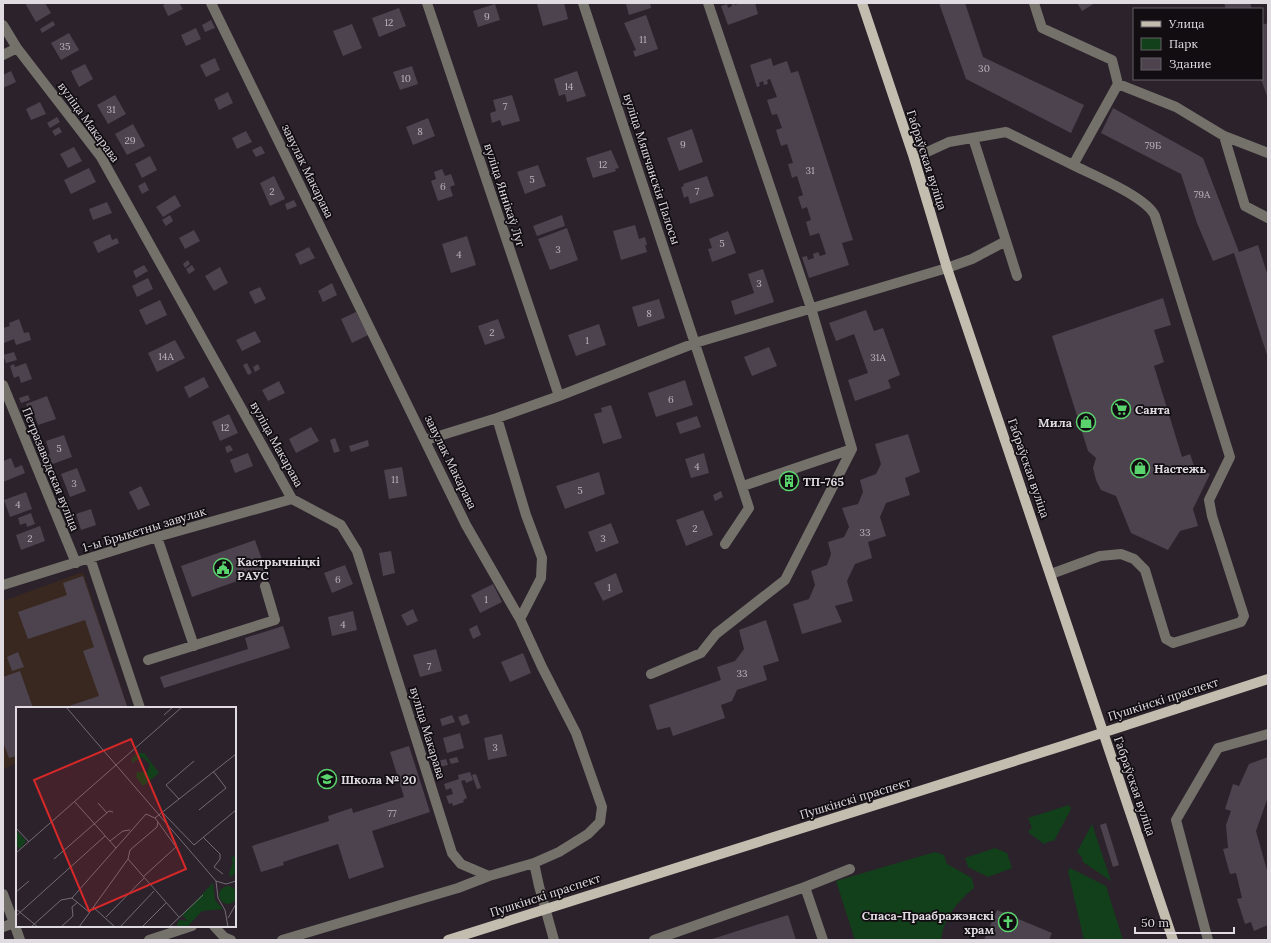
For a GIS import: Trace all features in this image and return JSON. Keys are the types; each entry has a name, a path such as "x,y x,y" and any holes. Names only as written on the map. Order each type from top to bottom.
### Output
{"main road":[{"name":"Габраўская вуліца","path":"862,3 914,158 947,268 1173,940"},
{"name":"Пушкінскі праспект","path":"448,940 1062,746 1268,679"}],"street":[{"name":"завулак Макарава","path":"211,3 426,440 466,525 520,619 542,667 576,733 602,807 600,822 588,834 559,852 534,864"},
{"name":"вуліца Яннікаў Луг","path":"427,3 559,396"},
{"name":"вуліца Мяшчанскія Палосы","path":"583,3 749,508 725,544"},
{"path":"651,674 701,653 716,634 785,580 852,449 811,308 708,3"},
{"path":"1034,3 1042,28 1112,60 1118,84 1073,165"},
{"name":"вуліца Макарава","path":"3,25 17,48 101,157 292,499 341,525 357,551 452,853 461,864 489,876"},
{"path":"3,55 17,48"},
{"path":"1118,84 1176,107 1224,136 1268,153"},
{"path":"914,158 949,142 1006,132 1140,200 1152,209 1155,216 1230,457 1209,500 1212,516 1244,616 1240,622 1172,643 1166,639 1145,570 1134,559 1121,554 1100,556 1051,574"},
{"path":"1224,136 1245,206 1268,218"},
{"path":"973,138 1017,276"},
{"path":"426,440 497,418 559,396 695,343 947,268 972,259 1006,241"},
{"name":"Петразаводская вуліца","path":"3,385 76,563"},
{"path":"497,418 526,515 542,558 541,578 520,619"},
{"path":"743,486 852,449"},
{"name":"1-ы Брыкетны завулак","path":"3,585 157,537 292,499"},
{"path":"157,537 194,646"},
{"path":"90,558 140,707"},
{"path":"148,660 275,620 265,586"},
{"path":"1208,940 1176,820 1218,748 1268,734"},
{"path":"282,940 458,888 489,876 534,864 554,940"},
{"path":"654,940 805,887 850,869"},
{"path":"805,887 823,940"},
{"path":"3,894 20,940"},
{"path":"3,927 14,923"},
{"path":"148,940 189,927"},
{"path":"215,927 224,937 231,940"}],"shaded area":[{"path":"83,572 128,707 16,707 16,763 3,769 3,601"}],"green space":[{"path":"1069,805 1071,809 1054,841 1044,844 1029,833 1029,830 1032,828 1028,818"},
{"path":"1092,824 1111,881 1083,862 1082,857 1077,852"},
{"path":"995,848 1007,853 1012,868 988,877 968,867 965,858"},
{"path":"935,852 944,855 947,864 972,878 974,888 952,911 945,925 941,940 855,940 836,881"},
{"path":"1070,868 1106,886 1123,940 1084,940 1068,871"}],"building":[{"path":"25,3 45,3 51,13 36,22"},
{"path":"167,3 179,3 183,9 168,16 163,5"},
{"path":"564,3 568,19 543,26 537,4"},
{"path":"650,3 651,8 629,15 626,4"},
{"path":"732,3 736,5 738,3 755,3 758,14 728,25 721,6 727,4 728,8 732,6"},
{"path":"939,3 965,3 983,57 1084,105 1071,133 966,79"},
{"path":"1077,3 1095,3 1082,11"},
{"path":"1224,3 1250,3 1252,8 1226,8"},
{"path":"495,4 500,20 478,27 473,11"},
{"path":"399,8 406,26 379,37 372,18"},
{"path":"646,15 658,49 635,57 633,51 636,50 624,23"},
{"path":"211,20 215,28 205,32 202,25"},
{"path":"53,21 55,25 42,33 40,29"},
{"path":"1268,23 1268,99 1261,80 1263,80 1263,25"},
{"path":"352,24 362,48 343,56 333,31"},
{"path":"196,28 201,39 186,46 181,35"},
{"path":"69,33 79,50 61,60 51,43"},
{"path":"215,58 220,70 206,77 200,65"},
{"path":"771,58 773,66 787,61 791,73 798,71 853,240 842,243 849,265 809,278 802,257 807,256 808,260 814,258 813,254 818,252 820,256 826,254 819,233 810,236 806,222 811,220 807,207 802,209 798,197 803,195 797,176 792,178 788,164 793,163 787,144 781,146 776,130 782,128 777,114 772,115 767,100 777,97 770,79 767,80 768,84 764,85 763,81 759,83 760,86 757,87 750,65"},
{"path":"85,64 93,79 79,87 71,71"},
{"path":"412,66 418,84 400,90 393,72"},
{"path":"11,71 16,82 3,88 3,75"},
{"path":"577,71 586,96 567,102 565,94 559,96 554,79"},
{"path":"228,92 233,103 219,110 214,99"},
{"path":"115,95 126,114 108,124 97,105"},
{"path":"512,95 520,121 502,126 500,120 492,123 490,113 496,111 493,100"},
{"path":"40,102 46,114 31,120 26,109"},
{"path":"1113,108 1203,158 1239,252 1258,245 1268,276 1268,358 1234,253 1213,261 1197,223 1181,174 1101,133"},
{"path":"57,117 60,122 50,128 47,123"},
{"path":"428,118 435,136 413,145 406,127"},
{"path":"133,124 145,146 127,155 115,134"},
{"path":"59,127 62,132 55,136 52,131"},
{"path":"692,129 703,162 679,171 667,138"},
{"path":"246,131 252,142 237,149 232,138"},
{"path":"261,146 265,153 256,157 252,150"},
{"path":"74,147 82,161 68,168 60,154"},
{"path":"611,150 619,168 615,169 616,171 593,178 586,158"},
{"path":"150,156 157,170 142,178 135,164"},
{"path":"538,165 546,186 525,194 517,172"},
{"path":"89,168 96,182 71,194 64,180"},
{"path":"442,169 445,176 451,174 455,185 450,187 453,196 438,201 431,181 436,179 434,172"},
{"path":"274,176 285,199 270,206 260,183"},
{"path":"707,176 714,196 690,204 688,196 684,198 681,187 684,186 683,184"},
{"path":"145,182 149,190 142,194 138,186"},
{"path":"175,195 181,206 163,217 156,207"},
{"path":"294,200 297,206 287,210 285,204"},
{"path":"107,202 112,213 93,220 89,209"},
{"path":"170,215 173,221 166,226 162,220"},
{"path":"562,215 565,226 537,236 533,226"},
{"path":"635,225 639,239 645,237 647,252 621,260 613,231"},
{"path":"567,228 578,260 550,270 538,239"},
{"path":"194,230 200,241 185,249 179,238"},
{"path":"728,231 736,253 712,262 708,249 712,248 709,239"},
{"path":"110,234 112,240 117,238 119,243 98,253 93,242"},
{"path":"467,236 476,265 451,273 442,244"},
{"path":"309,247 315,258 300,265 295,254"},
{"path":"188,260 190,264 185,268 183,264"},
{"path":"144,265 148,271 136,278 133,271"},
{"path":"192,265 195,270 189,274 186,269"},
{"path":"220,267 228,283 214,291 205,276"},
{"path":"763,269 774,302 735,315 731,301 754,293 748,274"},
{"path":"148,278 153,289 137,297 132,286"},
{"path":"332,283 337,295 323,302 318,291"},
{"path":"260,287 266,299 255,304 249,292"},
{"name":"Санта","path":"1163,298 1171,325 1154,330 1164,362 1154,366 1182,457 1190,454 1194,466 1210,474 1193,509 1198,526 1180,531 1168,550 1131,533 1116,496 1101,490 1096,480 1093,468 1096,458 1088,451 1052,336"},
{"path":"659,299 665,318 638,327 632,307"},
{"path":"160,300 167,315 146,325 139,310"},
{"path":"866,310 874,331 883,328 900,375 888,380 891,388 855,401 848,380 868,373 854,334 836,341 829,323"},
{"path":"356,312 368,335 352,343 341,319"},
{"path":"19,319 24,333 29,332 31,340 16,345 14,339 4,343 3,328 10,326 9,323"},
{"path":"498,319 505,338 485,345 478,326"},
{"path":"599,324 606,345 576,356 568,335"},
{"path":"255,331 261,342 242,351 236,340"},
{"path":"175,340 185,358 157,372 148,353"},
{"path":"769,347 777,366 752,376 744,357"},
{"path":"14,352 17,360 6,363 3,355"},
{"path":"26,363 32,379 21,383 19,376 14,378 10,366 14,364 15,367"},
{"path":"247,363 252,373 248,375 243,365"},
{"path":"258,364 260,369 255,372 253,367"},
{"path":"204,377 209,387 189,398 184,387"},
{"path":"685,380 693,405 656,417 648,393"},
{"path":"279,381 285,393 268,401 262,390"},
{"path":"28,395 30,400 21,403 19,398"},
{"path":"47,396 56,419 38,425 34,414 27,416 25,412 29,411 26,404"},
{"path":"611,405 622,438 603,444 594,414 602,412 601,408"},
{"path":"229,414 238,433 220,441 212,422"},
{"path":"697,416 701,427 680,434 676,423"},
{"path":"311,427 319,441 296,453 289,439"},
{"path":"908,434 920,472 905,478 910,495 886,503 880,517 886,536 868,542 872,558 855,564 847,581 853,601 835,606 842,622 802,634 793,604 809,599 815,585 811,571 827,565 831,554 828,542 844,537 849,527 842,508 858,504 863,492 860,480 876,474 881,464 875,444"},
{"path":"64,435 72,457 50,465 47,455 50,454 46,441"},
{"path":"335,438 340,451 334,453 330,440"},
{"path":"368,440 369,446 351,452 349,446"},
{"path":"230,445 233,450 227,453 225,447"},
{"path":"248,453 253,466 235,473 230,460"},
{"path":"704,453 709,473 691,478 685,459"},
{"path":"11,458 15,468 22,465 25,473 3,482 3,461"},
{"path":"402,467 407,496 389,499 384,470"},
{"path":"77,468 86,491 70,497 61,474"},
{"path":"599,472 605,494 565,509 556,486"},
{"name":"ТП-765","path":"797,472 800,482 781,489 778,479"},
{"path":"141,486 150,505 138,510 129,492"},
{"path":"721,491 723,497 715,501 713,495"},
{"path":"26,492 32,509 10,517 4,500"},
{"path":"91,509 96,525 81,530 76,514"},
{"path":"703,510 713,535 686,546 676,520"},
{"path":"31,513 35,524 27,527 26,523 20,525 18,518"},
{"path":"611,523 619,543 596,552 588,532"},
{"path":"40,526 45,541 21,550 16,535"},
{"name":"Кастрычніцкі РАУС","path":"255,540 266,571 192,597 181,566"},
{"path":"391,551 395,573 383,576 379,553"},
{"path":"345,565 353,584 332,593 324,573"},
{"path":"616,573 623,592 603,601 594,583"},
{"path":"83,576 127,706 66,707 99,696 83,651 94,647 85,620 28,639 18,612 67,595 63,583"},
{"path":"493,584 502,602 480,613 471,595"},
{"path":"413,609 418,621 407,626 401,615"},
{"path":"353,611 357,630 332,636 328,617"},
{"path":"766,620 779,661 763,666 767,680 737,690 732,701 721,705 725,718 673,736 670,727 657,730 649,705 721,680 717,667 735,661 744,649 739,630"},
{"path":"477,625 481,635 473,639 469,629"},
{"path":"283,626 290,648 164,688 160,677 248,649 245,638"},
{"path":"436,649 442,671 420,677 413,655"},
{"path":"18,652 24,667 12,671 7,657"},
{"path":"523,653 531,673 510,682 501,662"},
{"path":"20,671 33,707 16,707 16,756 9,758 3,742 3,677"},
{"path":"467,714 470,723 462,726 458,717"},
{"path":"452,715 455,722 442,726 440,719"},
{"path":"460,733 464,748 447,753 443,738"},
{"path":"502,734 507,756 488,760 484,738"},
{"path":"409,746 430,812 372,831 384,867 349,879 338,844 283,862 284,865 261,872 252,846 329,821 328,816 352,808 353,813 404,797 390,752"},
{"path":"457,757 459,762 451,764 449,759"},
{"path":"1268,757 1268,797 1256,831 1268,874 1268,925 1254,931 1251,922 1245,924 1237,899 1242,898 1236,873 1230,874 1223,849 1228,848 1226,825 1231,811 1225,809 1233,784 1239,786 1249,764"},
{"path":"446,759 448,765 439,767 438,761"},
{"path":"470,772 473,780 466,783 465,780 461,781 467,798 463,800 464,802 453,806 452,803 449,804 446,796 453,794 451,788 446,790 444,784 459,779 458,775"},
{"path":"476,774 481,788 477,789 472,775"},
{"path":"1106,823 1119,865 1113,867 1100,825"},
{"name":"Спаса-Праабражэнскі храм","path":"997,910 1052,933 1049,940 984,940"},
{"path":"788,915 796,940 709,940"}],"place":[{"name":"Санта","path":"1121,409"},
{"name":"Мила","path":"1086,422"},
{"name":"Настежь","path":"1140,468"},
{"name":"ТП-765","path":"789,481"},
{"name":"Кастрычніцкі РАУС","path":"223,568"},
{"name":"Школа № 20","path":"327,779"},
{"name":"Спаса-Праабражэнскі храм","path":"1008,922"}]}
